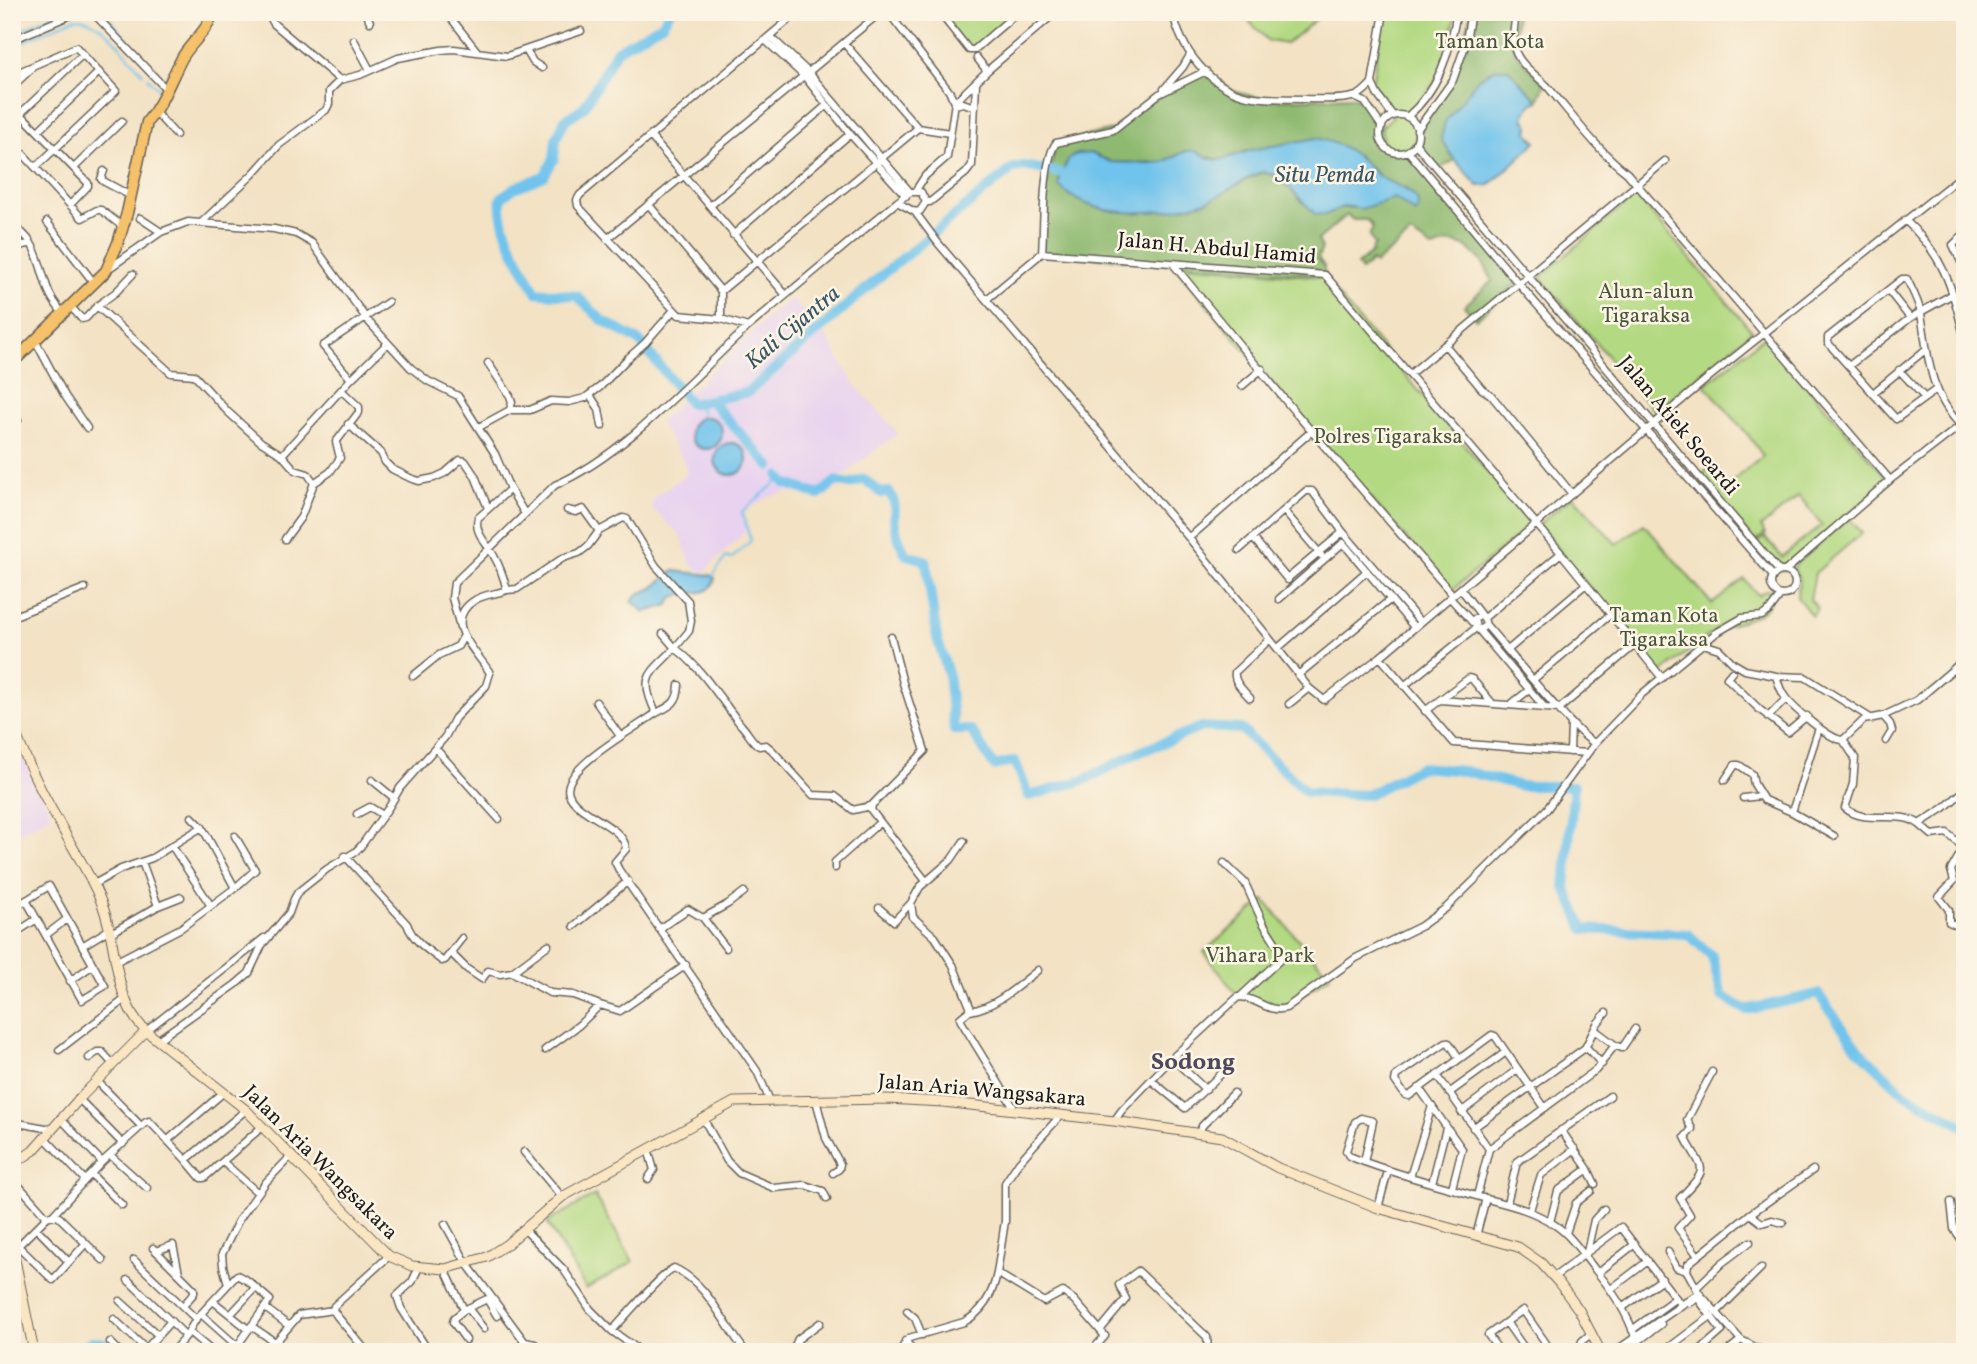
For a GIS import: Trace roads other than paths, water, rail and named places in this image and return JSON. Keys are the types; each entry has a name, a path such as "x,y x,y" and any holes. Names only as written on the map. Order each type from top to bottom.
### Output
{"main road":[{"path":"12,363 106,271 118,243 131,196 145,128 183,57 208,25 213,12"}],"street":[{"path":"12,40 78,12"},
{"path":"267,12 274,24 340,80"},
{"path":"366,12 370,22"},
{"path":"446,12 477,51"},
{"path":"748,327 721,319 681,316 673,311 578,206 577,200 579,195 798,12"},
{"path":"607,239 881,12"},
{"path":"12,1165 26,1157 79,1098 146,1031 271,932 289,913 299,892 361,846 400,788 436,749 456,718 486,686 490,678 489,670 462,633 452,598 454,583 555,485 599,461 686,388 785,294 911,193 925,176 947,157 955,104 949,91 888,12"},
{"path":"939,12 969,50 974,50 1018,12"},
{"path":"955,104 987,71 1056,12"},
{"path":"1173,12 1176,29 1191,55 1206,71 1232,91 1248,96 1354,97 1365,102 1382,127 1381,139 1388,150 1400,153 1408,151 1415,143 1417,130 1453,80 1465,46 1471,12"},
{"path":"1384,12 1372,83 1393,116"},
{"path":"1407,117 1417,108 1440,76 1452,42 1457,12"},
{"path":"1516,12 1514,40 1515,51 1520,59 1607,157 1637,184 1890,481"},
{"path":"91,13 167,90"},
{"path":"202,222 252,175 279,145 326,110 329,104 328,91 340,80 398,58 441,50 477,51 507,56 581,31"},
{"path":"768,38 807,75 879,161"},
{"path":"354,40 370,70"},
{"path":"844,43 918,128 950,133"},
{"path":"12,75 76,47 116,90 37,166"},
{"path":"526,50 533,62 542,68"},
{"path":"20,114 83,54"},
{"path":"987,299 1042,253 1046,177 1050,154 1056,143 1112,130 1159,94 1191,55"},
{"path":"976,58 987,71"},
{"path":"12,87 35,66"},
{"path":"1159,94 1206,71"},
{"path":"38,131 99,72"},
{"path":"807,75 850,134 911,193"},
{"path":"915,212 920,211 926,202 930,202 972,165 976,83"},
{"path":"1354,97 1372,83"},
{"path":"955,104 963,103 975,107"},
{"path":"12,105 89,183 71,204"},
{"path":"709,206 827,105"},
{"path":"155,112 176,135"},
{"path":"1382,127 1393,116 1407,117 1417,130"},
{"path":"74,168 122,121"},
{"path":"721,291 757,264 918,128"},
{"path":"733,235 850,134"},
{"path":"651,137 785,294"},
{"path":"12,142 37,166 83,219 97,210 121,226"},
{"name":"Jalan Atiek Soeardi","path":"1415,143 1779,573"},
{"name":"Jalan Atiek Soeardi","path":"1408,151 1646,431 1779,573"},
{"path":"1410,374 1665,162"},
{"path":"104,171 101,179 103,181 131,196"},
{"path":"897,202 915,212 933,237 1189,538 1298,675 1309,688 1326,700 1763,333 1965,173"},
{"path":"911,193 922,192 926,202"},
{"path":"649,205 721,291 721,319"},
{"path":"140,218 161,232"},
{"path":"1905,219 1938,256 1953,293 1965,340"},
{"path":"47,222 94,283"},
{"path":"106,271 161,232 178,224 202,222 274,229 296,234 312,243 388,344 420,375 458,396 495,454 510,489 525,514"},
{"path":"12,227 20,230 38,255 48,291 67,310 82,319 117,292 133,274"},
{"path":"1965,233 1953,244 1965,270"},
{"path":"12,247 29,244"},
{"name":"Jalan H. Abdul Hamid","path":"1042,253 1325,275 1561,553 1662,678"},
{"path":"1173,264 1545,708"},
{"path":"1780,595 1771,588 1779,573 1962,424 1946,409 1937,389 1925,350 1921,312 1907,279 1902,279 1828,337 1828,343 1896,419 1937,389"},
{"path":"1888,290 1910,318"},
{"path":"1850,365 1910,318 1953,293"},
{"path":"351,379 323,346 365,315 388,302"},
{"path":"97,306 171,373 194,375 228,412 261,442 282,455 295,470 308,474 314,483"},
{"path":"479,427 510,410 530,410 551,401 578,400 590,395 645,343 673,311"},
{"path":"36,342 65,396 88,428"},
{"path":"282,455 351,379 388,344"},
{"path":"1445,345 1491,395 1572,494"},
{"path":"1873,393 1925,350"},
{"path":"488,363 510,396 510,410"},
{"path":"1242,386 1262,369"},
{"path":"1899,370 1925,398"},
{"path":"285,539 307,507 314,483 330,472 340,458 335,444 360,408 341,390"},
{"path":"590,395 599,409 602,426"},
{"path":"12,411 18,419 12,425"},
{"path":"348,424 381,453 384,462 392,469 419,481 434,478 445,473 460,460 465,461 475,476 488,508"},
{"path":"1189,538 1313,430"},
{"path":"507,590 476,524 478,518 510,489"},
{"path":"1239,550 1306,491 1312,491 1417,624"},
{"path":"568,510 576,512 583,509 599,531"},
{"path":"1284,512 1325,559"},
{"path":"413,676 439,655 458,646 467,608 474,600 517,589 563,558 579,553 599,531 623,517 627,519 656,566 688,601 691,621 689,631 650,673 647,680 646,690 656,713"},
{"path":"1287,579 1343,531"},
{"path":"1252,538 1294,587"},
{"path":"1279,600 1343,543 1367,571 1384,585 1391,599 1417,624"},
{"path":"1404,686 1561,553"},
{"path":"1278,648 1367,571"},
{"path":"1241,996 1279,1011 1356,958 1433,918 1547,809 1595,743 1642,694 1735,621 1762,616 1780,595 1790,593 1795,585 1793,576 1779,573"},
{"path":"1509,649 1586,584"},
{"path":"12,617 85,588"},
{"path":"1461,589 1570,723 1586,739 1595,743"},
{"path":"1298,675 1391,599"},
{"path":"1534,680 1611,614"},
{"path":"1476,627 1477,617 1484,620"},
{"path":"663,634 693,664 755,745 766,745 772,750 813,795 835,796 853,810 871,806 925,751 902,684 891,637"},
{"path":"1250,698 1234,676 1270,639"},
{"path":"1440,700 1559,709 1636,644"},
{"path":"1703,644 1719,649 1745,670 1776,676 1805,677 1872,719"},
{"path":"1380,657 1456,744 1587,753"},
{"path":"1843,740 1863,721 1883,716 1917,701 1965,659"},
{"path":"1732,672 1727,678 1789,733 1807,716"},
{"path":"1776,676 1786,699 1819,728 1835,739 1843,740 1855,758 1853,783 1846,810 1871,817 1906,817 1932,835 1947,834 1964,848 1951,870 1954,881 1939,897 1949,910 1949,922 1965,929"},
{"path":"1425,711 1469,678 1492,703"},
{"path":"679,685 678,696 672,706 620,736 576,771 567,785 570,797 623,838 626,849 615,863 757,1071 770,1101"},
{"path":"1289,704 1309,688"},
{"path":"1510,705 1529,690"},
{"path":"1768,717 1786,699"},
{"path":"596,702 620,736"},
{"path":"1883,716 1892,731 1886,741"},
{"path":"1570,723 1570,752"},
{"name":"Jalan Aria Wangsakara","path":"12,725 46,799 94,884 111,931 125,999 134,1018 146,1031 246,1110 389,1256 419,1267 445,1269 467,1264 496,1251 562,1197 733,1102 887,1099 1014,1108 1222,1138 1278,1168 1378,1208 1525,1250 1555,1277 1579,1310 1601,1352"},
{"path":"1791,812 1819,728"},
{"path":"436,749 499,819"},
{"path":"1725,780 1735,765 1740,765 1752,774 1760,796"},
{"path":"372,780 394,798"},
{"path":"1919,824 1965,790"},
{"path":"1743,797 1760,796 1834,836"},
{"path":"871,806 871,812 879,823 926,881"},
{"path":"357,814 370,807 383,815"},
{"path":"192,817 202,827 235,888"},
{"path":"835,868 835,863 879,823"},
{"path":"94,884 121,869 142,862 202,827"},
{"path":"117,961 181,928 255,870 235,836"},
{"path":"964,841 951,860 913,896 911,903 913,917 935,937 953,965 970,1011"},
{"path":"172,846 211,906"},
{"path":"345,856 407,925 411,933 442,961 462,938"},
{"path":"142,862 158,906"},
{"path":"1114,1121 1172,1058 1280,961 1283,953 1263,923 1245,883 1224,863"},
{"path":"574,926 628,881"},
{"path":"12,909 26,900 49,886 105,986 82,1000 26,900"},
{"path":"703,918 728,905 744,892"},
{"path":"82,946 158,906 181,897"},
{"path":"878,908 894,921 911,903"},
{"path":"659,929 688,909 703,918 726,948"},
{"path":"12,935 37,919"},
{"path":"46,935 67,919"},
{"path":"159,1039 249,973 271,932"},
{"path":"451,953 482,979 488,971 500,974 512,972 548,945"},
{"path":"70,981 93,965"},
{"path":"512,972 550,993 573,995 620,1011 686,965"},
{"path":"1014,1108 960,1018 1010,992 1038,970"},
{"path":"59,1050 125,999"},
{"path":"545,1050 579,1025 600,1005"},
{"path":"1473,1128 1586,1047 1606,1013"},
{"path":"1595,1030 1622,1048 1635,1029"},
{"path":"1459,1058 1446,1042 1395,1078 1395,1081 1407,1096 1492,1035 1545,1108"},
{"path":"1478,1196 1489,1149 1602,1064 1615,1045"},
{"path":"1586,1047 1602,1064"},
{"path":"89,1058 102,1052 113,1064"},
{"path":"1449,1093 1506,1052"},
{"path":"1172,1058 1206,1090"},
{"path":"1461,1112 1518,1069"},
{"path":"1698,1256 1678,1228 1690,1215 1680,1200 1701,1172 1699,1159 1685,1137 1692,1129 1688,1118 1712,1072"},
{"path":"1151,1080 1185,1108 1221,1074"},
{"path":"1437,1075 1489,1149"},
{"path":"97,1081 141,1126"},
{"path":"1419,1088 1462,1152 1452,1188"},
{"path":"167,1140 224,1092"},
{"path":"1199,1133 1202,1126 1234,1093"},
{"path":"1507,1203 1517,1162 1610,1096"},
{"path":"79,1098 123,1144"},
{"path":"816,1100 827,1138 840,1164 839,1169 833,1172"},
{"path":"1410,1177 1432,1105"},
{"path":"186,1160 246,1110"},
{"path":"899,1352 905,1341 964,1322 972,1317 990,1296 997,1273 1005,1221 1005,1183 1019,1162 1061,1115"},
{"path":"60,1118 102,1162"},
{"path":"703,1118 721,1151 739,1173 774,1188 808,1186 823,1191 827,1199"},
{"path":"1364,1162 1373,1121 1361,1118 1355,1122 1346,1154 1364,1162 1388,1171 1530,1210 1566,1233 1611,1289 1632,1330 1639,1352"},
{"path":"34,1352 15,1268 15,1247 50,1216 102,1162 149,1121 202,1179 263,1126"},
{"path":"12,1122 51,1129"},
{"path":"1432,1183 1446,1128"},
{"path":"1561,1130 1595,1184"},
{"path":"44,1138 121,1205"},
{"path":"648,1149 654,1170 648,1180"},
{"path":"1530,1210 1541,1175 1575,1149"},
{"path":"524,1152 562,1197"},
{"path":"110,1155 147,1188"},
{"path":"228,1284 222,1254 238,1221 258,1193 292,1155"},
{"path":"223,1161 258,1193"},
{"path":"1550,1222 1558,1191 1588,1169"},
{"path":"1698,1352 1722,1333 1714,1314 1687,1271 1688,1264 1750,1214 1813,1170"},
{"path":"1378,1208 1388,1171"},
{"path":"12,1178 50,1216 59,1217 103,1260"},
{"path":"1566,1233 1576,1203 1591,1191"},
{"path":"1476,1236 1486,1198"},
{"path":"1951,1202 1954,1229 1965,1244"},
{"path":"1585,1254 1594,1220 1604,1209"},
{"path":"1750,1214 1762,1223 1772,1220 1783,1223"},
{"path":"445,1224 467,1264 524,1349 535,1344"},
{"path":"1555,1277 1619,1227 1623,1228 1681,1305"},
{"path":"36,1228 69,1262"},
{"path":"524,1229 564,1270 590,1309 612,1331 642,1352"},
{"path":"1636,1340 1698,1291 1722,1263 1750,1242"},
{"path":"15,1247 53,1280 86,1244"},
{"path":"1598,1273 1635,1244"},
{"path":"178,1273 173,1245 154,1250 195,1292 183,1306"},
{"path":"1668,1252 1677,1268 1687,1271"},
{"path":"333,1310 336,1303 389,1256"},
{"path":"134,1260 234,1349 251,1352"},
{"path":"1611,1289 1648,1261"},
{"path":"419,1267 412,1283 397,1296 401,1308 429,1352"},
{"path":"612,1331 658,1283 664,1272 674,1268 682,1272 711,1300 746,1352"},
{"path":"1662,1352 1714,1314 1761,1268"},
{"path":"445,1269 466,1309 484,1329"},
{"path":"1101,1329 1126,1299 1119,1285 1138,1271 1207,1337 1208,1350"},
{"path":"997,1273 1044,1302 1063,1292 1074,1300 1101,1329 1105,1339 1091,1352"},
{"path":"173,1351 199,1317 239,1275 270,1300 234,1349"},
{"path":"1622,1308 1662,1279"},
{"path":"128,1280 171,1321 213,1352"},
{"path":"231,1314 255,1288"},
{"path":"1632,1330 1676,1298"},
{"path":"466,1340 453,1322 454,1318 487,1299 497,1316"},
{"path":"1614,1352 1696,1299 1741,1340 1765,1352"},
{"path":"120,1301 158,1335"},
{"path":"213,1301 249,1328 275,1342"},
{"path":"265,1308 288,1325"},
{"path":"267,1352 300,1314 333,1310"},
{"path":"333,1310 367,1352"},
{"path":"1500,1352 1488,1335 1523,1310 1552,1352"},
{"path":"907,1311 915,1318 922,1335"},
{"path":"114,1319 145,1350 171,1321"},
{"path":"1506,1322 1527,1352"},
{"path":"792,1352 797,1339 820,1323"},
{"path":"1577,1351 1582,1341 1592,1333"},
{"path":"1726,1352 1741,1340"},
{"path":"905,1341 915,1352"},
{"path":"110,1342 120,1352"},
{"path":"1789,1352 1839,1352"}],"water":[{"path":"1495,69 1508,69 1538,101 1529,108 1524,118 1529,126 1528,133 1536,142 1490,185 1478,186 1454,159 1441,139 1445,122 1480,77"},
{"name":"Situ Pemda","path":"1316,138 1348,149 1378,176 1414,195 1418,206 1415,213 1395,198 1361,209 1345,206 1325,215 1315,214 1278,176 1262,172 1204,202 1147,212 1108,210 1089,205 1072,197 1058,185 1071,156 1078,154 1091,153 1111,162 1151,163 1163,162 1186,151 1196,151 1210,159 1221,160 1251,150"},
{"path":"706,417 717,422 722,433 717,444 706,449 695,444 690,433 695,422"},
{"path":"731,443 742,448 747,459 742,470 731,475 720,470 715,459 720,448"},
{"path":"674,571 710,575 715,578 706,591 681,594 671,599 669,605 645,612 632,601 638,594 654,587"}],"waterway":[{"path":"12,34 60,12"},
{"path":"103,12 165,82"},
{"name":"Kali Cijantra","path":"670,12 662,24 617,50 584,107 565,120 556,139 554,159 544,176 514,188 501,198 501,210 512,246 536,292 577,296 602,320 639,341 691,404 748,392 882,275 1013,168 1024,166 1061,173"},
{"path":"12,47 75,18 85,19 113,38 143,73"},
{"path":"148,78 162,92"},
{"path":"710,400 770,466"},
{"path":"699,402 702,415"},
{"path":"779,476 785,483 819,495 836,481 849,484 864,479 881,493 889,492 895,506 895,527 904,552 926,562 937,638 948,673 954,730 971,730 994,766 1015,761 1029,796 1084,780 1135,754 1202,727 1241,729 1306,792 1367,795 1421,767 1465,771 1521,786 1574,786 1565,887 1584,929 1688,934 1712,956 1722,996 1746,1010 1818,994 1858,1049 1905,1094 1965,1127"},
{"path":"713,576 726,557 731,559 751,541 742,512 781,478"},
{"path":"73,1352 92,1341 104,1343 108,1352"}],"district":[{"name":"Sodong","path":"1193,1063"}],"park label":[{"name":"Taman Kota","path":"1490,42"},
{"name":"Alun-alun Tigaraksa","path":"1646,304"},
{"name":"Polres Tigaraksa","path":"1388,437"},
{"name":"Taman Kota Tigaraksa","path":"1664,628"},
{"name":"Vihara Park","path":"1260,956"}]}
